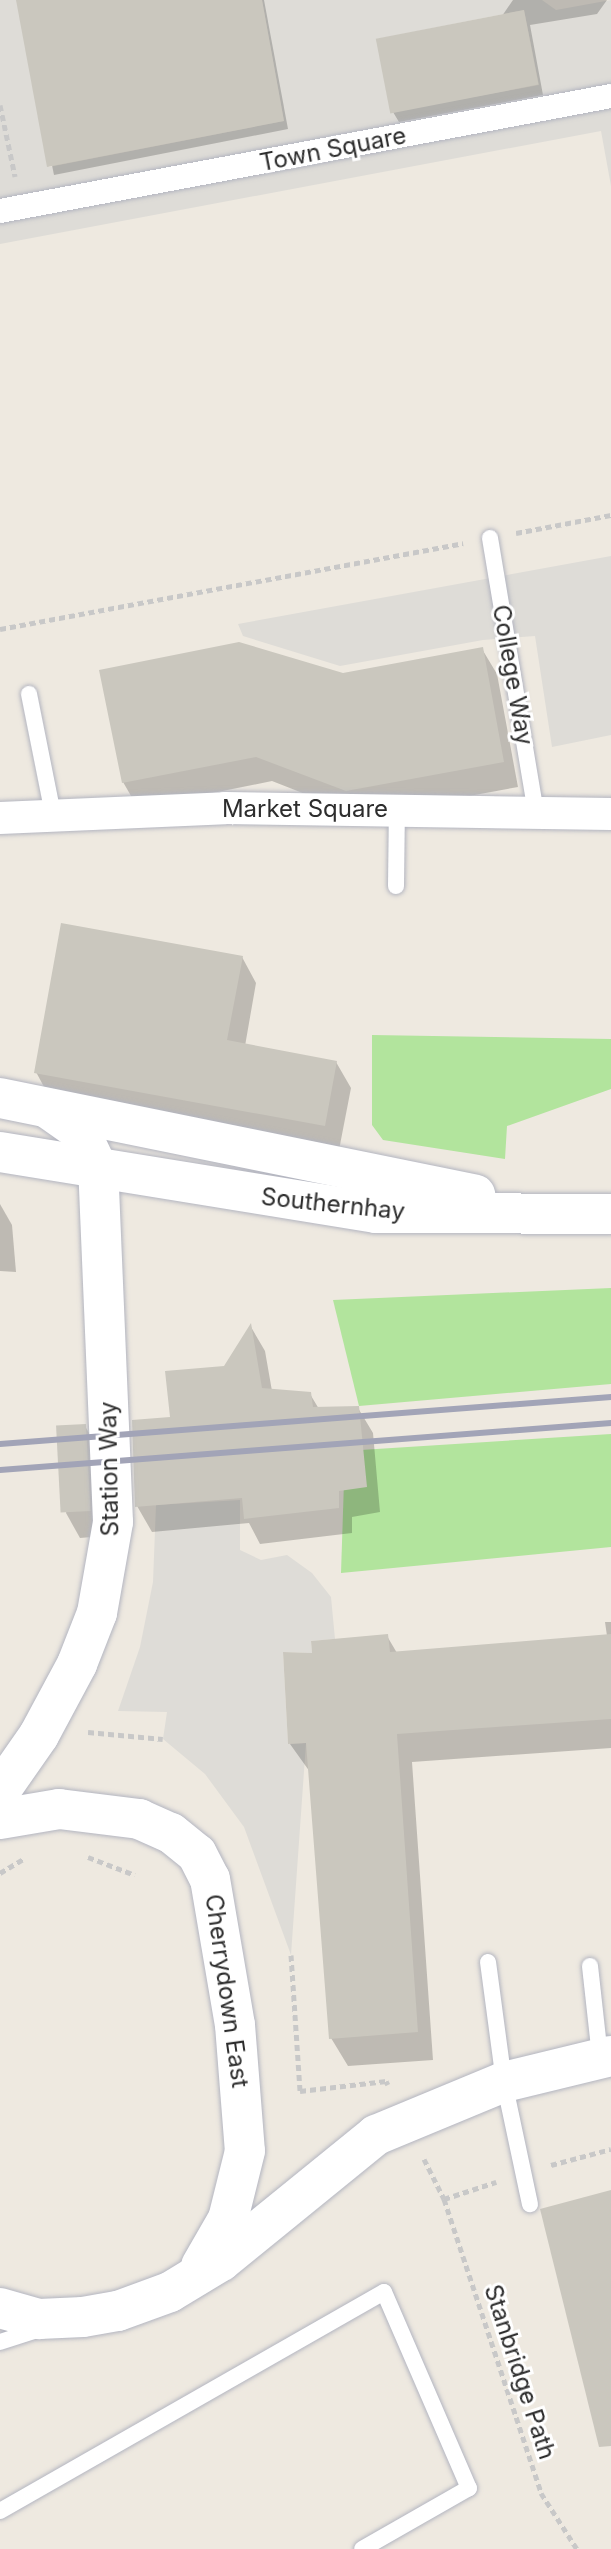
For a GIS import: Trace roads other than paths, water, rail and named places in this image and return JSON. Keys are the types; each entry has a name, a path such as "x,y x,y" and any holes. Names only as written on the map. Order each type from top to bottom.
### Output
{"street":[{"name":"Town Square","path":"0,211 610,101"},
{"name":"Market Square","path":"0,818 53,814 397,809 611,814"},
{"name":"Southernhay","path":"0,1098 152,1132 570,1212"},
{"name":"Southernhay","path":"49,1109 80,1131 98,1169"},
{"path":"98,1169 116,1144 152,1132"},
{"name":"Southernhay","path":"0,1152 376,1213 611,1214"},
{"name":"Station Way","path":"6,1779 77,1664 108,1564 113,1522 98,1169"},
{"path":"570,1212 611,1203"},
{"name":"Cherrydown East","path":"0,1819 59,1809 139,1819 171,1833 197,1854 210,1879 235,2025 245,2151 228,2219 192,2279"},
{"path":"0,2308 39,2319 83,2317 118,2311 192,2279 376,2135 504,2082 606,2058"}],"lane":[{"name":"College Way","path":"490,538 536,813"},
{"path":"29,694 53,814"},
{"path":"396,886 397,809"},
{"path":"488,1962 504,2082 530,2204"},
{"path":"590,1966 606,2058"},
{"path":"0,2511 384,2292 469,2488 362,2549"},
{"path":"0,2342 83,2317"}],"railway":[{"path":"0,1444 611,1397"},
{"path":"0,1470 611,1423"}]}
